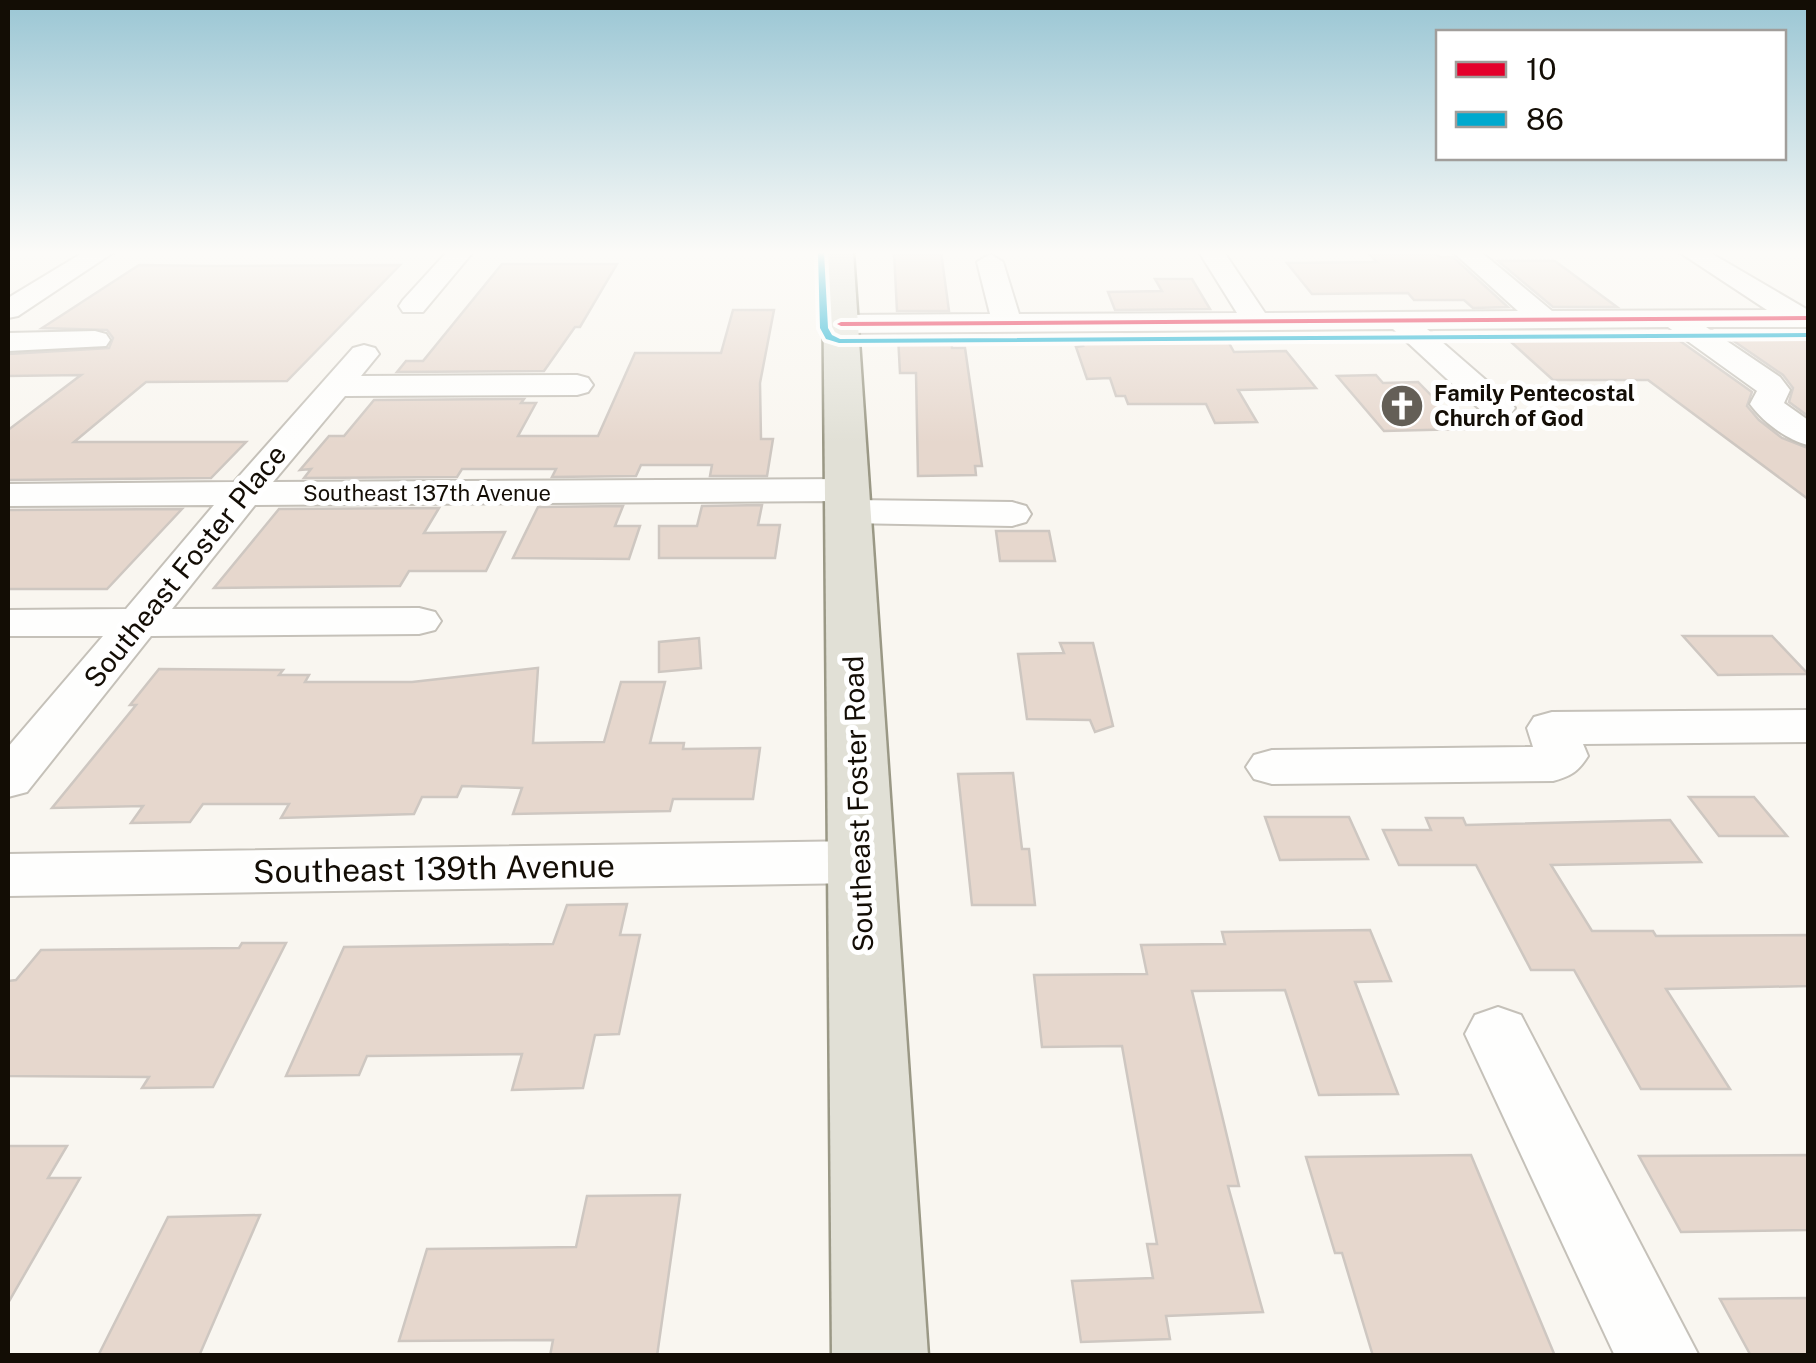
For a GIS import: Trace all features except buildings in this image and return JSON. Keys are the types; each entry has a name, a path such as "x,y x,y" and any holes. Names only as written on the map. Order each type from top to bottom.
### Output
{"main road":[{"name":"Southeast Foster Road","path":"840,316 880,1356"}],"street":[{"path":"1005,316 1007,324"},
{"path":"1253,316 1257,322"},
{"path":"1540,316 1545,320"},
{"path":"840,324 1805,318"},
{"path":"1676,320 1770,384 1774,390 1767,404 1808,435"},
{"path":"1401,321 1498,408"},
{"path":"8,342 95,340"},
{"name":"Southeast Foster Place","path":"8,780 142,622 241,494 364,354"},
{"path":"335,386 576,385"},
{"name":"Southeast 137th Avenue","path":"8,495 846,501 1012,514"},
{"path":"8,623 419,620"},
{"path":"1272,766 1553,764 1562,756 1552,728 1808,726"},
{"name":"Southeast 139th Avenue","path":"8,876 860,862"},
{"path":"1498,1034 1658,1356"}],"transit line":[{"name":"86","path":"824,316 829,337 839,341 1808,335"},
{"name":"10","path":"841,324 1808,318"}],"place":[{"name":"Family Pentecostal Church of God","path":"1402,406"}]}
